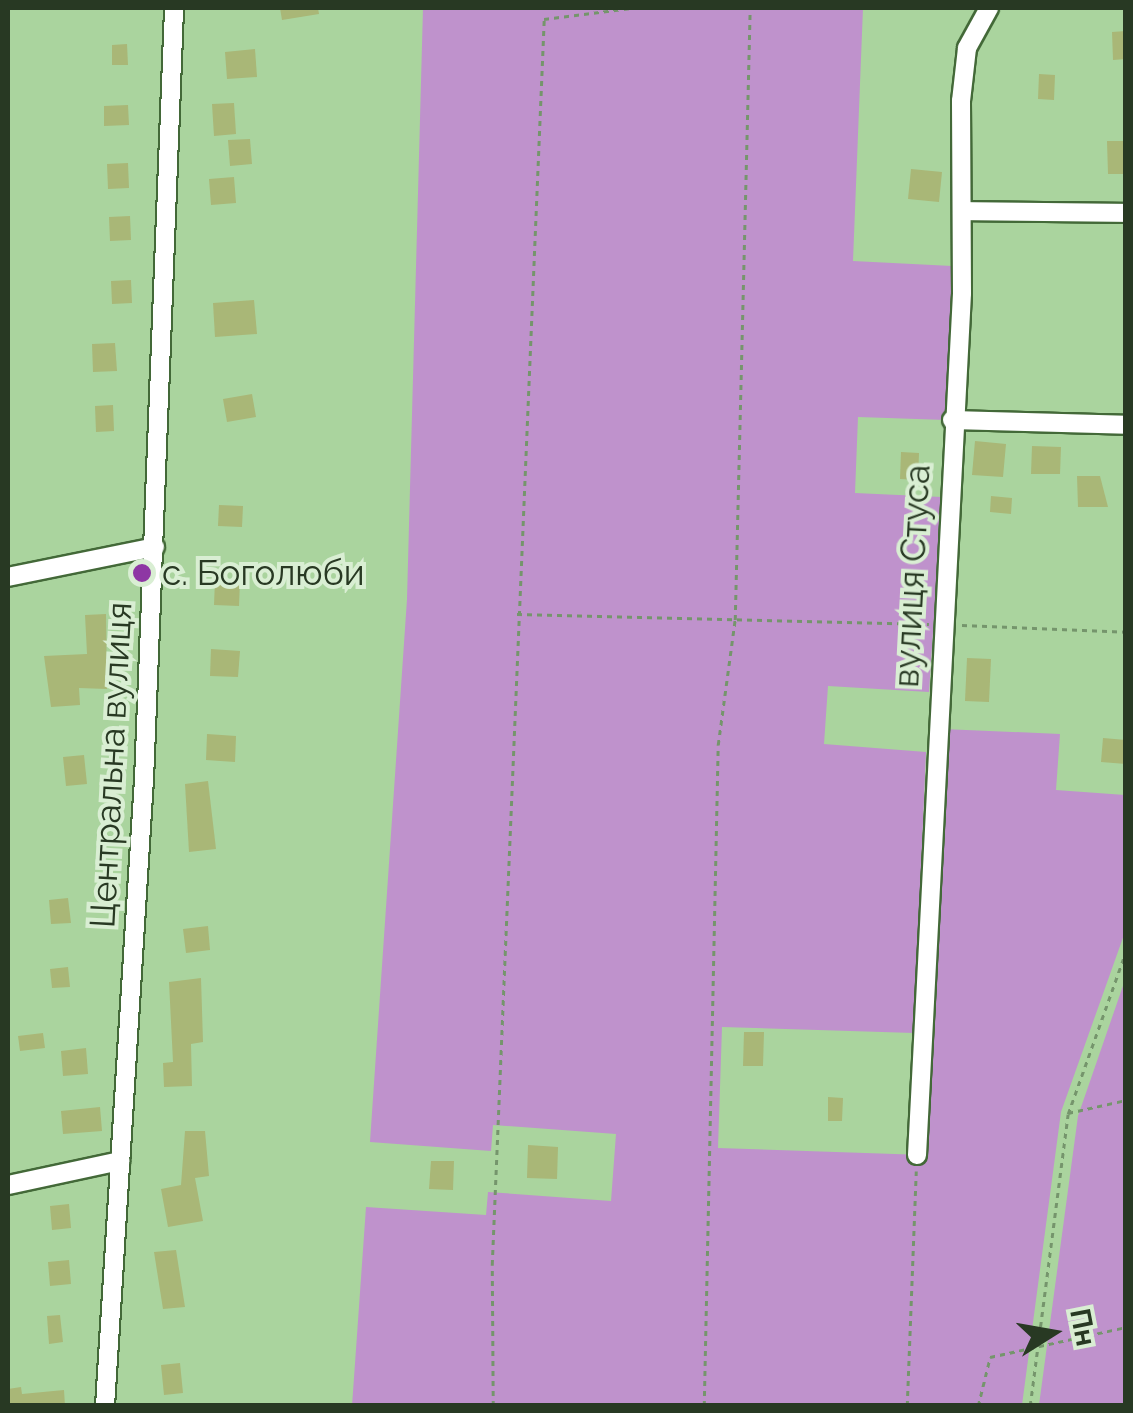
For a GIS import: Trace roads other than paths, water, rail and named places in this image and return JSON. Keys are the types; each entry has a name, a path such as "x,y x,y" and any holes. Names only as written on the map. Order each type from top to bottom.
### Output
{"street":[{"name":"Центральна вулиця","path":"105,1406 155,547 174,8"},
{"name":"вулиця Стуса","path":"917,1155 944,624 967,48 989,8"},
{"path":"962,211 1126,213"},
{"path":"952,420 1126,425"},
{"path":"8,578 155,547"},
{"path":"8,1185 120,1161"}],"place":[{"name":"с. Боголюби","path":"142,573"}]}
